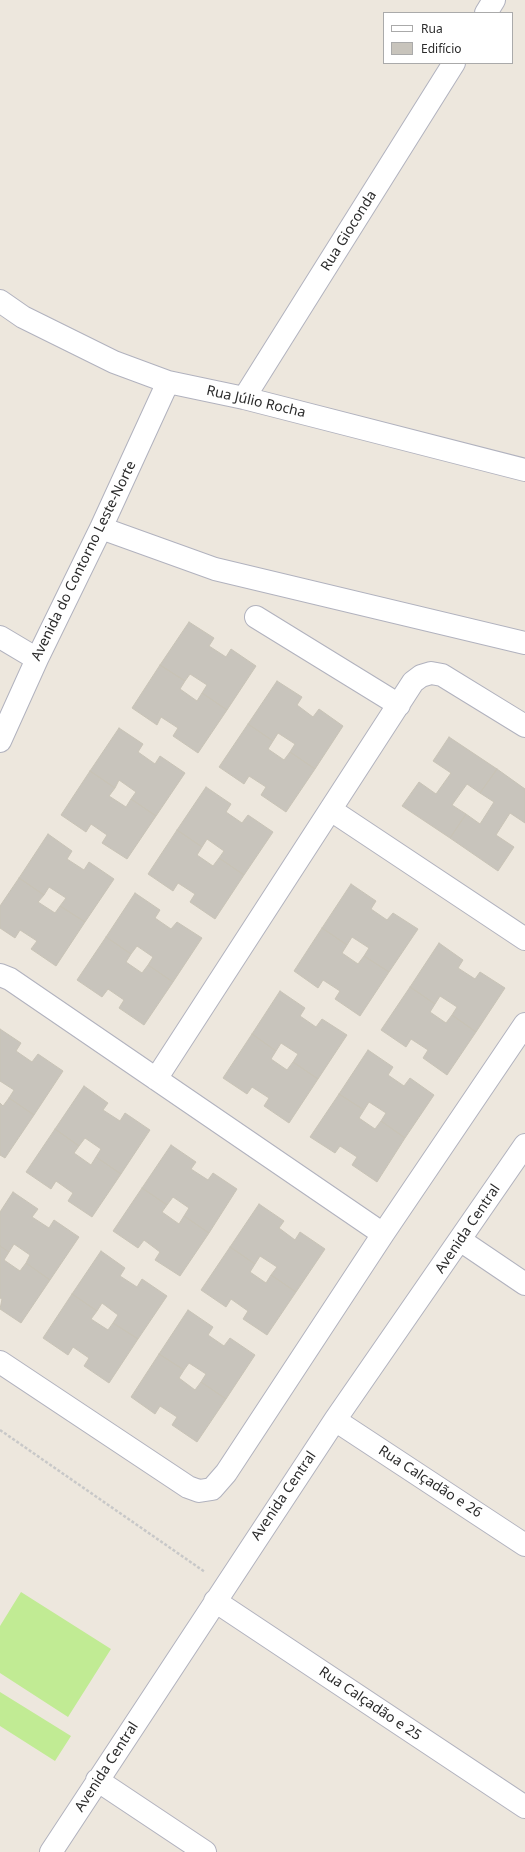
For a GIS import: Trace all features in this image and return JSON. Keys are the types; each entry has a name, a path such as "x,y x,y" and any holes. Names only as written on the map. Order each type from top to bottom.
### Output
{"street":[{"path":"487,12 494,0"},
{"name":"Rua Gioconda","path":"244,398 453,64"},
{"name":"Rua Júlio Rocha","path":"0,301 23,317 114,362 168,382 244,398 525,470"},
{"name":"Avenida do Contorno Leste-Norte","path":"0,741 37,659 101,528 168,382"},
{"path":"101,528 215,568 525,643"},
{"path":"256,617 399,705"},
{"path":"0,637 37,659"},
{"path":"156,1079 413,682 421,676 431,673 442,675 459,684 525,726"},
{"path":"331,810 525,939"},
{"path":"0,975 10,979 383,1234"},
{"path":"0,1362 188,1487 200,1491 212,1489 226,1473 383,1234 525,1024"},
{"name":"Avenida Central","path":"51,1852 335,1420 525,1145"},
{"path":"460,1240 525,1284"},
{"name":"Rua Calçadão e 26","path":"335,1420 525,1545"},
{"name":"Rua Calçadão e 25","path":"220,1593 525,1807"},
{"path":"97,1780 205,1852"}],"path":[{"path":"0,1430 220,1593"}],"green space":[{"path":"21,1592 111,1649 68,1717 0,1673 0,1626"},
{"path":"0,1692 71,1736 55,1761 0,1726"}],"building":[{"path":"189,622 214,638 209,646 226,657 231,649 256,666 227,710 202,693 207,685 190,674 185,681 160,665"},
{"path":"160,665 185,681 180,689 197,701 202,693 227,710 198,753 173,736 178,728 161,717 157,725 132,708"},
{"path":"277,681 302,697 297,705 313,717 319,709 343,726 315,769 290,752 295,744 278,733 273,741 248,724"},
{"path":"248,724 273,741 268,749 284,760 290,752 315,769 286,812 261,795 266,787 249,776 244,784 219,767"},
{"path":"119,728 143,744 138,752 155,764 160,756 185,773 156,816 131,799 136,792 119,780 115,788 90,771"},
{"path":"449,737 497,769 480,793 467,784 452,805 466,814 450,838 402,806 419,782 436,794 451,773 433,761"},
{"path":"497,769 525,789 525,823 510,813 496,835 514,847 498,871 450,838 466,814 480,824 494,802 480,793"},
{"path":"90,771 115,788 109,796 126,807 131,799 156,816 127,859 102,843 107,835 91,824 86,832 61,815"},
{"path":"206,787 231,804 226,812 242,823 248,815 273,832 244,875 219,858 224,851 207,839 202,847 177,830"},
{"path":"177,830 202,847 197,855 213,866 219,858 244,875 215,919 190,902 195,894 178,883 173,891 148,874"},
{"path":"48,834 72,851 67,859 84,870 89,862 114,879 85,922 60,906 66,898 49,887 44,895 19,878"},
{"path":"19,878 44,895 38,902 55,913 60,906 85,922 56,966 31,949 37,941 20,930 15,938 0,928 0,906"},
{"path":"351,884 376,901 371,909 387,920 393,913 418,929 389,972 364,956 369,948 352,937 347,945 322,928"},
{"path":"135,893 160,910 155,918 171,929 177,922 202,938 173,982 148,965 153,957 137,946 131,954 106,937"},
{"path":"322,928 347,945 342,953 358,964 364,956 389,972 360,1016 335,999 340,991 323,980 318,988 294,971"},
{"path":"106,937 131,954 126,962 142,973 148,965 173,982 144,1025 119,1008 124,1000 108,989 102,997 77,980"},
{"path":"439,943 463,960 458,968 475,979 480,972 505,988 476,1032 452,1015 457,1007 440,996 435,1004 410,987"},
{"path":"410,987 435,1004 430,1012 446,1023 452,1015 476,1032 447,1075 423,1058 428,1050 411,1039 406,1047 381,1030"},
{"path":"280,991 305,1008 300,1016 316,1027 322,1019 347,1035 318,1079 293,1062 298,1054 281,1043 276,1051 252,1034"},
{"path":"0,1029 21,1043 16,1051 32,1062 38,1054 63,1071 34,1115 9,1098 14,1090 0,1081"},
{"path":"252,1034 276,1051 271,1059 287,1070 293,1062 318,1079 289,1123 264,1106 269,1098 252,1087 247,1094 223,1078"},
{"path":"368,1050 393,1067 388,1075 404,1086 410,1078 434,1095 405,1138 381,1121 386,1113 369,1102 364,1110 339,1094"},
{"path":"84,1086 108,1103 103,1110 120,1121 125,1113 150,1130 121,1174 96,1157 101,1149 85,1138 79,1146 55,1129"},
{"path":"339,1094 364,1110 359,1118 375,1129 381,1121 405,1138 377,1182 352,1165 357,1157 340,1146 335,1153 310,1137"},
{"path":"9,1098 34,1115 5,1158 0,1155 0,1103 3,1106"},
{"path":"55,1129 79,1146 74,1153 91,1165 96,1157 121,1174 92,1217 68,1201 73,1193 56,1181 51,1189 26,1172"},
{"path":"171,1145 196,1162 191,1169 208,1180 213,1173 237,1189 209,1233 184,1216 189,1208 173,1197 167,1205 142,1188"},
{"path":"142,1188 167,1205 162,1212 179,1224 184,1216 209,1233 180,1276 155,1260 160,1252 144,1240 138,1248 113,1231"},
{"path":"13,1192 38,1209 32,1217 49,1228 54,1220 79,1237 50,1280 26,1263 30,1255 14,1244 9,1252 0,1246 0,1212"},
{"path":"259,1204 284,1221 279,1228 295,1240 300,1232 325,1249 296,1292 271,1275 277,1267 260,1256 255,1264 230,1247"},
{"path":"0,1246 9,1252 4,1260 20,1271 26,1263 50,1280 21,1323 0,1309 2,1299 0,1298"},
{"path":"230,1247 255,1264 250,1272 266,1283 271,1275 296,1292 267,1335 243,1319 248,1311 231,1299 226,1307 201,1290"},
{"path":"101,1251 125,1268 120,1276 137,1287 142,1279 167,1296 138,1339 113,1323 118,1315 102,1303 97,1311 72,1294"},
{"path":"72,1294 97,1311 91,1319 108,1330 113,1323 138,1339 109,1383 84,1366 89,1358 73,1347 68,1355 43,1338"},
{"path":"188,1310 213,1327 208,1335 224,1346 230,1338 255,1355 226,1399 201,1382 206,1374 189,1363 184,1370 159,1354"},
{"path":"159,1354 184,1370 179,1378 195,1390 201,1382 226,1399 197,1442 172,1425 177,1417 160,1406 155,1414 131,1397"}]}
